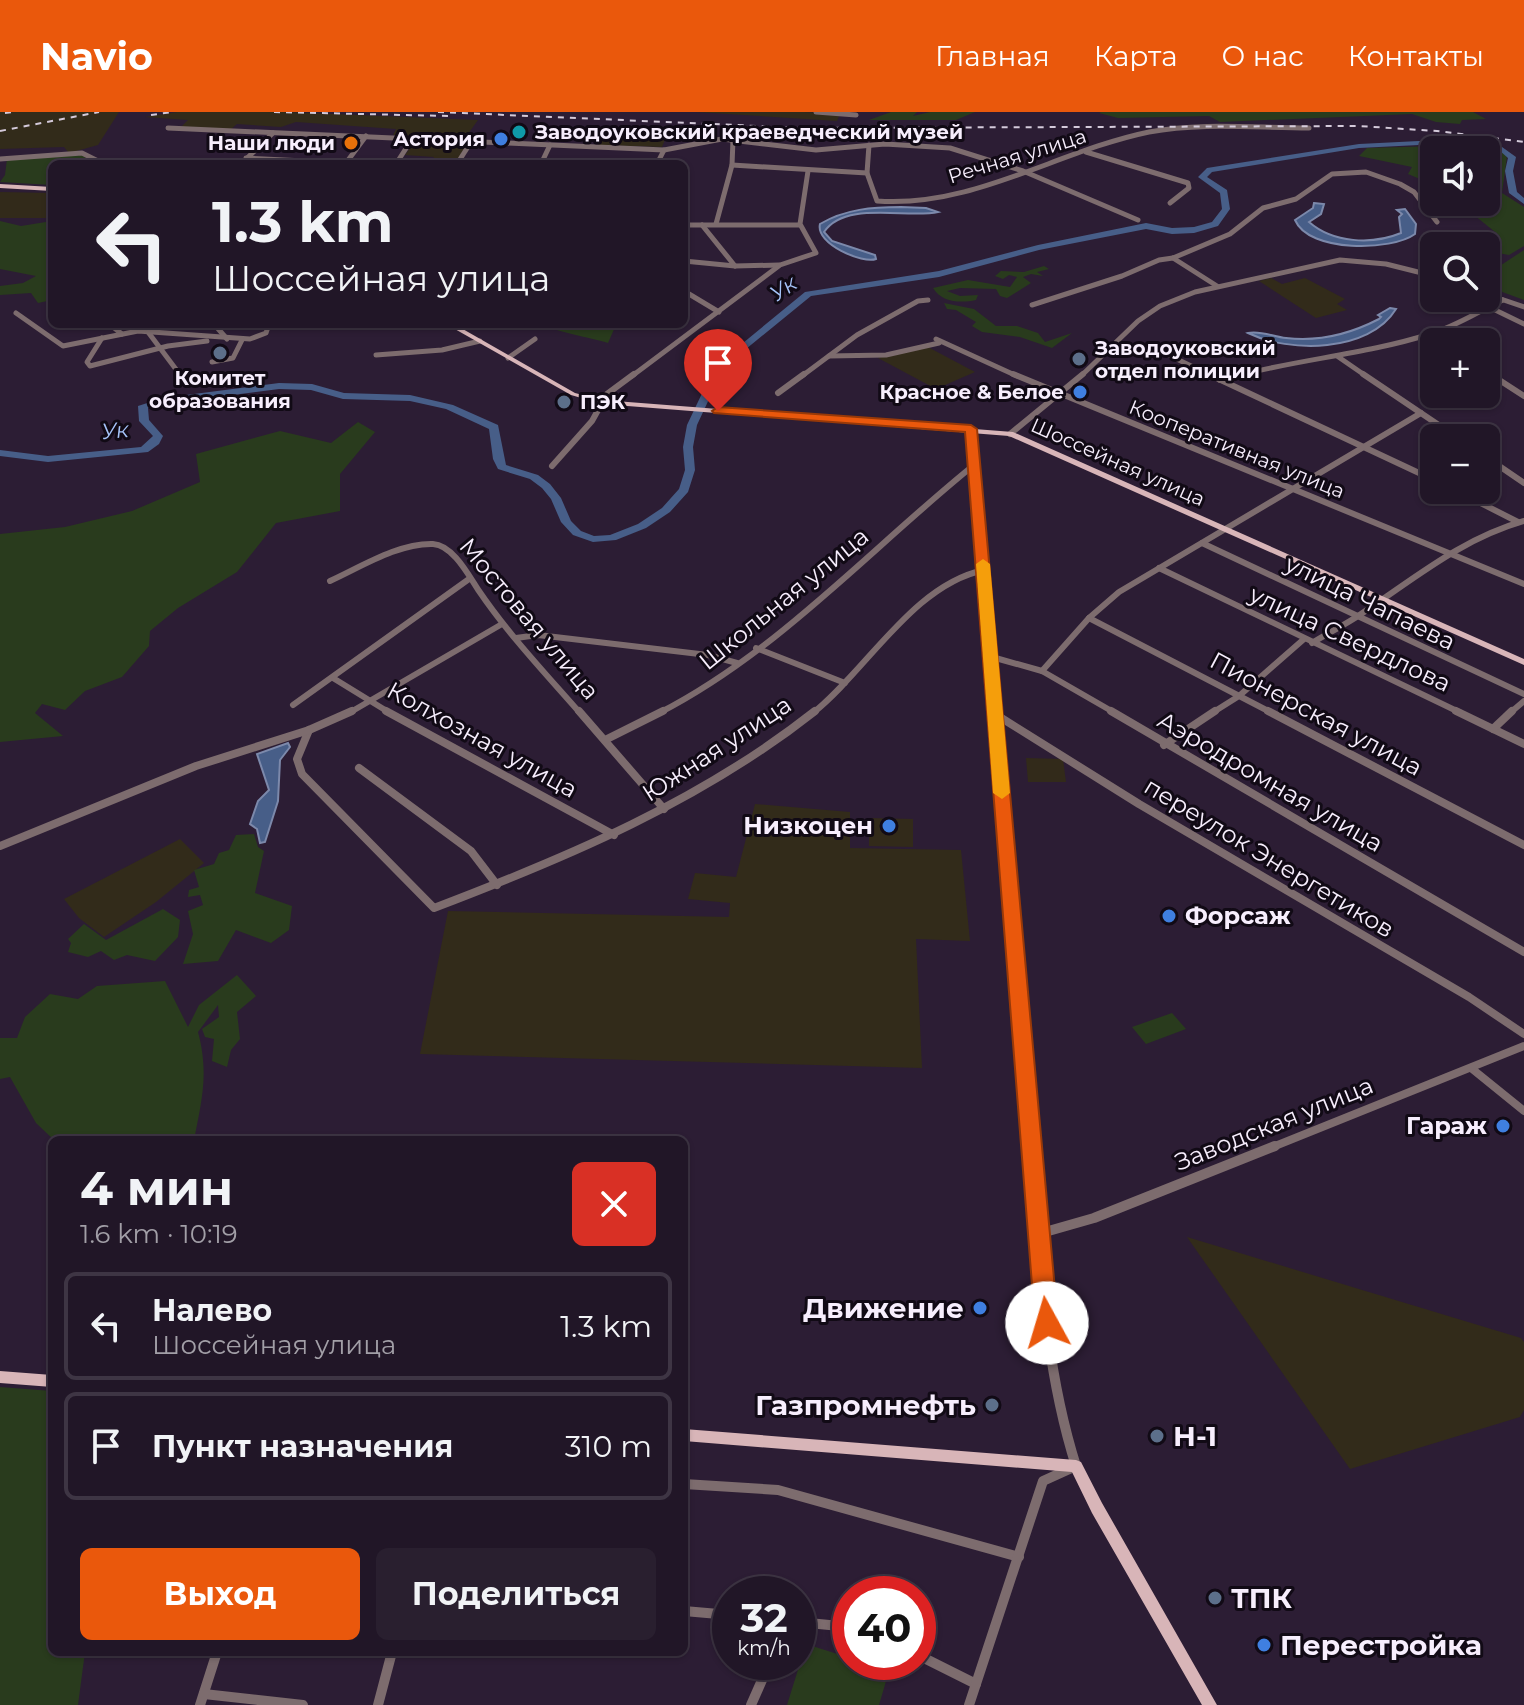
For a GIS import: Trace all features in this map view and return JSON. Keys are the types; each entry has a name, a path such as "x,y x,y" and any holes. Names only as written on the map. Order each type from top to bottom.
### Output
{"main road":[{"path":"0,186 48,189"},
{"name":"Шоссейная улица","path":"456,328 573,394 602,402 1010,434 1524,662"},
{"path":"0,1377 48,1381"},
{"path":"688,1435 1076,1466 1210,1705"}],"street":[{"path":"816,112 856,115"},
{"path":"168,128 664,150 716,139 816,150 869,145 950,148 1023,171 1138,220"},
{"name":"Речная улица","path":"867,173 877,201 911,202 937,197 1130,137 1164,130 1309,128"},
{"path":"246,158 274,133"},
{"path":"348,160 366,136"},
{"path":"399,160 412,139"},
{"path":"716,224 732,165 733,140"},
{"path":"460,160 471,142"},
{"path":"543,160 550,145"},
{"path":"732,165 867,173 869,145"},
{"path":"659,160 664,150"},
{"path":"1086,152 1188,183 1189,188 1170,203"},
{"path":"0,159 82,153 96,160"},
{"path":"246,158 279,160"},
{"path":"688,261 735,266 780,265 816,253 800,233 799,225 808,171"},
{"path":"1032,305 1159,260 1173,258 1230,234 1263,208 1296,199 1323,179 1339,173 1366,172 1408,188 1437,222"},
{"path":"688,225 799,225"},
{"path":"702,225 735,266"},
{"path":"1173,258 1217,286"},
{"path":"1010,434 1117,343 1138,321 1160,306 1217,286 1329,261 1363,260 1420,272"},
{"path":"552,466 592,421 607,394 780,265"},
{"path":"688,293 719,312"},
{"path":"1500,299 1524,307"},
{"path":"778,393 857,335 918,301 928,300"},
{"path":"1445,328 1478,312"},
{"path":"1499,312 1524,324"},
{"path":"16,313 63,346 148,332 242,340 262,335 266,328"},
{"path":"114,328 122,334"},
{"path":"217,328 227,339"},
{"path":"148,332 182,377"},
{"path":"1220,381 1287,362 1337,356 1420,337"},
{"path":"102,338 87,362 90,366 159,349 227,339"},
{"path":"508,358 535,339"},
{"path":"212,362 233,358 242,340"},
{"path":"376,355 442,350 480,341"},
{"name":"Кооперативная улица","path":"828,356 886,355 938,341 1059,394 1524,584"},
{"path":"1117,343 1160,351 1420,474"},
{"path":"1337,356 1437,424"},
{"path":"1500,380 1524,396"},
{"path":"1042,671 1089,618 1119,592 1421,413"},
{"path":"969,1705 1043,1481 1076,1466 1061,1423 1055,1390 1038,1234 971,429"},
{"name":"Школьная улица","path":"605,740 679,704 737,663 974,465"},
{"path":"1500,467 1524,483"},
{"path":"1485,504 1521,521"},
{"path":"1164,745 1239,696 1308,641 1357,617 1448,551 1521,521"},
{"name":"улица Чапаева","path":"1202,543 1524,694"},
{"name":"Мостовая улица","path":"330,581 400,550 434,544 444,547 502,624 664,809"},
{"name":"улица Свердлова","path":"1159,568 1524,744"},
{"name":"Южная улица","path":"309,730 297,759 302,774 434,908 614,835 731,770 832,697 941,587 970,570 984,570"},
{"path":"293,705 469,579"},
{"name":"Пионерская улица","path":"1089,618 1524,845"},
{"path":"0,846 164,778 309,730 371,703 502,624"},
{"path":"516,638 538,635 708,655 737,663"},
{"path":"756,648 845,683"},
{"name":"Аэродромная улица","path":"992,657 1042,671 1164,745 1524,952"},
{"name":"Колхозная улица","path":"333,678 371,703 614,835"},
{"path":"1493,729 1524,701"},
{"name":"переулок Энергетиков","path":"995,714 1139,804 1469,997 1524,1034"},
{"path":"359,768 471,851 497,885"},
{"name":"Заводская улица","path":"1038,1234 1094,1218 1524,1046"},
{"path":"1471,1068 1524,1111"},
{"path":"688,1484 778,1490 1019,1557"},
{"path":"688,1611 712,1613"},
{"path":"216,1656 202,1700 303,1705"},
{"path":"378,1705 391,1656"},
{"path":"936,1664 976,1684"},
{"path":"751,1705 762,1680"}],"shaded area":[{"path":"0,112 119,112 98,145 69,153 64,147 0,149"},
{"path":"177,112 287,112 478,120 468,134 417,132 413,136 393,135 396,129 296,122 281,127 237,124 230,130 180,128 188,120 145,117"},
{"path":"696,112 805,112 840,114 837,121"},
{"path":"603,135 666,137 662,147 598,145"},
{"path":"415,141 468,144 458,160 405,155"},
{"path":"0,192 48,193 48,218 0,218"},
{"path":"1271,278 1282,284 1305,278 1345,299 1337,304 1347,310 1316,318 1259,281"},
{"path":"926,346 975,372 936,389 878,358"},
{"path":"1026,758 1063,759 1066,782 1028,782"},
{"path":"755,804 850,812 850,848 961,850 970,941 916,939 922,1068 420,1054 448,911 729,917 730,903 688,899 695,873 736,877"},
{"path":"869,818 913,819 913,847 869,846"},
{"path":"180,839 204,863 156,902 104,937 79,918 64,899"},
{"path":"1187,1237 1521,1338 1524,1342 1524,1410 1520,1417 1350,1469"}],"green space":[{"path":"891,112 917,112 913,116 930,112 975,112 956,120 869,120"},
{"path":"1101,112 1473,112 1486,119 1462,120 1460,124 1436,122 1412,114 1220,122 1209,116 1118,118"},
{"path":"1420,147 1420,179 1408,174 1412,167 1359,156 1367,148"},
{"path":"1500,150 1507,156 1502,193 1524,207 1524,246 1509,255 1500,253 1500,232 1495,232 1475,216 1500,216"},
{"path":"79,154 90,160 48,160 48,185 0,182 5,175 7,159"},
{"path":"0,221 21,226 48,222 48,301 38,303 31,293 0,295 0,286 23,283 36,276 0,269"},
{"path":"1524,250 1524,300 1500,291 1500,266"},
{"path":"1044,266 1049,269 1037,272 1043,276 1031,274 1023,277 1031,283 1007,298 1000,296 996,289 960,288 947,291 960,296 978,295 976,300 952,301 941,297 933,288 968,280 1010,287 1017,277 1009,275 1003,279 995,276 1001,271 1024,272"},
{"path":"944,303 974,309 996,326 1017,326 1038,333 1045,342 1072,333 1052,348 1020,337 982,332 972,326 976,322 956,310 947,309"},
{"path":"550,328 615,328 608,343"},
{"path":"358,422 375,432 340,474 340,511 276,523 237,572 178,608 150,631 149,646 122,677 85,691 65,710 42,704 35,713 63,736 0,742 0,534 65,527 132,511 200,482 196,454 280,431 331,443"},
{"path":"254,834 258,847 264,851 255,893 292,906 289,930 271,943 236,930 218,961 183,964 193,934 188,911 203,905 200,895 188,897 189,890 199,887 194,870 214,864 219,853 229,850 236,835"},
{"path":"163,909 180,920 178,937 155,961 127,955 114,960 101,951 88,957 68,952 71,943 68,939 84,924 106,940"},
{"path":"237,975 256,996 237,1012 240,1039 231,1050 227,1067 212,1061 214,1039 205,1037 202,1029 219,1017 218,1005 198,1032 204,1073 195,1136 50,1136 36,1123 10,1077 0,1079 0,1038 17,1038 25,1017 50,994 78,999 97,986 165,981 188,1027 199,1005"},
{"path":"1172,1013 1186,1029 1146,1044 1132,1027"},
{"path":"0,1387 48,1391 48,1656 84,1656 78,1705 0,1705"},
{"path":"816,1647 832,1652 832,1680 886,1680 879,1705 787,1705 795,1680 816,1680"}],"water":[{"path":"1314,203 1324,204 1321,214 1309,222 1341,238 1378,239 1401,233 1399,217 1402,214 1397,210 1405,209 1416,224 1415,234 1404,240 1371,246 1352,246 1316,238 1303,231 1295,220 1313,208"},
{"path":"901,207 938,212 861,213 834,222 824,232 832,241 875,255 876,259 841,251 820,231 820,224 849,212"},
{"path":"1390,308 1396,309 1384,323 1367,334 1327,345 1285,344 1248,333 1298,339 1322,338 1368,324 1379,319 1381,317 1378,315"},
{"path":"288,743 290,747 280,760 278,801 265,842 260,843 257,829 250,824 258,801 269,790 257,754"}],"waterway":[{"name":"Ук","path":"0,453 48,459 144,450 158,436 144,421 143,406 163,401 279,386 312,387 343,396 410,398 449,407 494,427 502,467 534,477 546,486 556,498 566,522 577,533 593,539 612,538 642,526 666,510 684,490 690,470 688,447 692,425 720,366 808,294 939,274 1038,248 1146,226 1172,231 1194,230 1215,224 1226,209 1224,192 1202,177 1210,170 1359,146 1419,143 1502,149 1512,157 1509,171 1513,193 1524,202"}],"railway":[{"path":"5,113 13,112"},
{"path":"0,131 99,112"},
{"path":"151,115 172,112"},
{"path":"274,112 449,116"},
{"path":"438,112 804,128 1358,126 1437,131 1524,142"}],"slow traffic":[{"path":"983,564 1002,793"}],"place":[{"name":"Заводоуковский краеведческий музей","path":"519,132"},
{"name":"Астория","path":"501,139"},
{"name":"Наши люди","path":"351,143"},
{"name":"Комитет образования","path":"220,353"},
{"name":"Заводоуковский отдел полиции","path":"1079,359"},
{"name":"Красное & Белое","path":"1080,392"},
{"name":"ПЭК","path":"564,402"},
{"name":"Низкоцен","path":"889,826"},
{"name":"Форсаж","path":"1169,916"},
{"name":"Гараж","path":"1503,1126"},
{"name":"Движение","path":"980,1308"},
{"name":"Газпромнефть","path":"992,1405"},
{"name":"Н-1","path":"1157,1436"},
{"name":"ТПК","path":"1215,1598"},
{"name":"Перестройка","path":"1264,1645"}],"route":[{"path":"718,411 971,429 1047,1323"}]}
